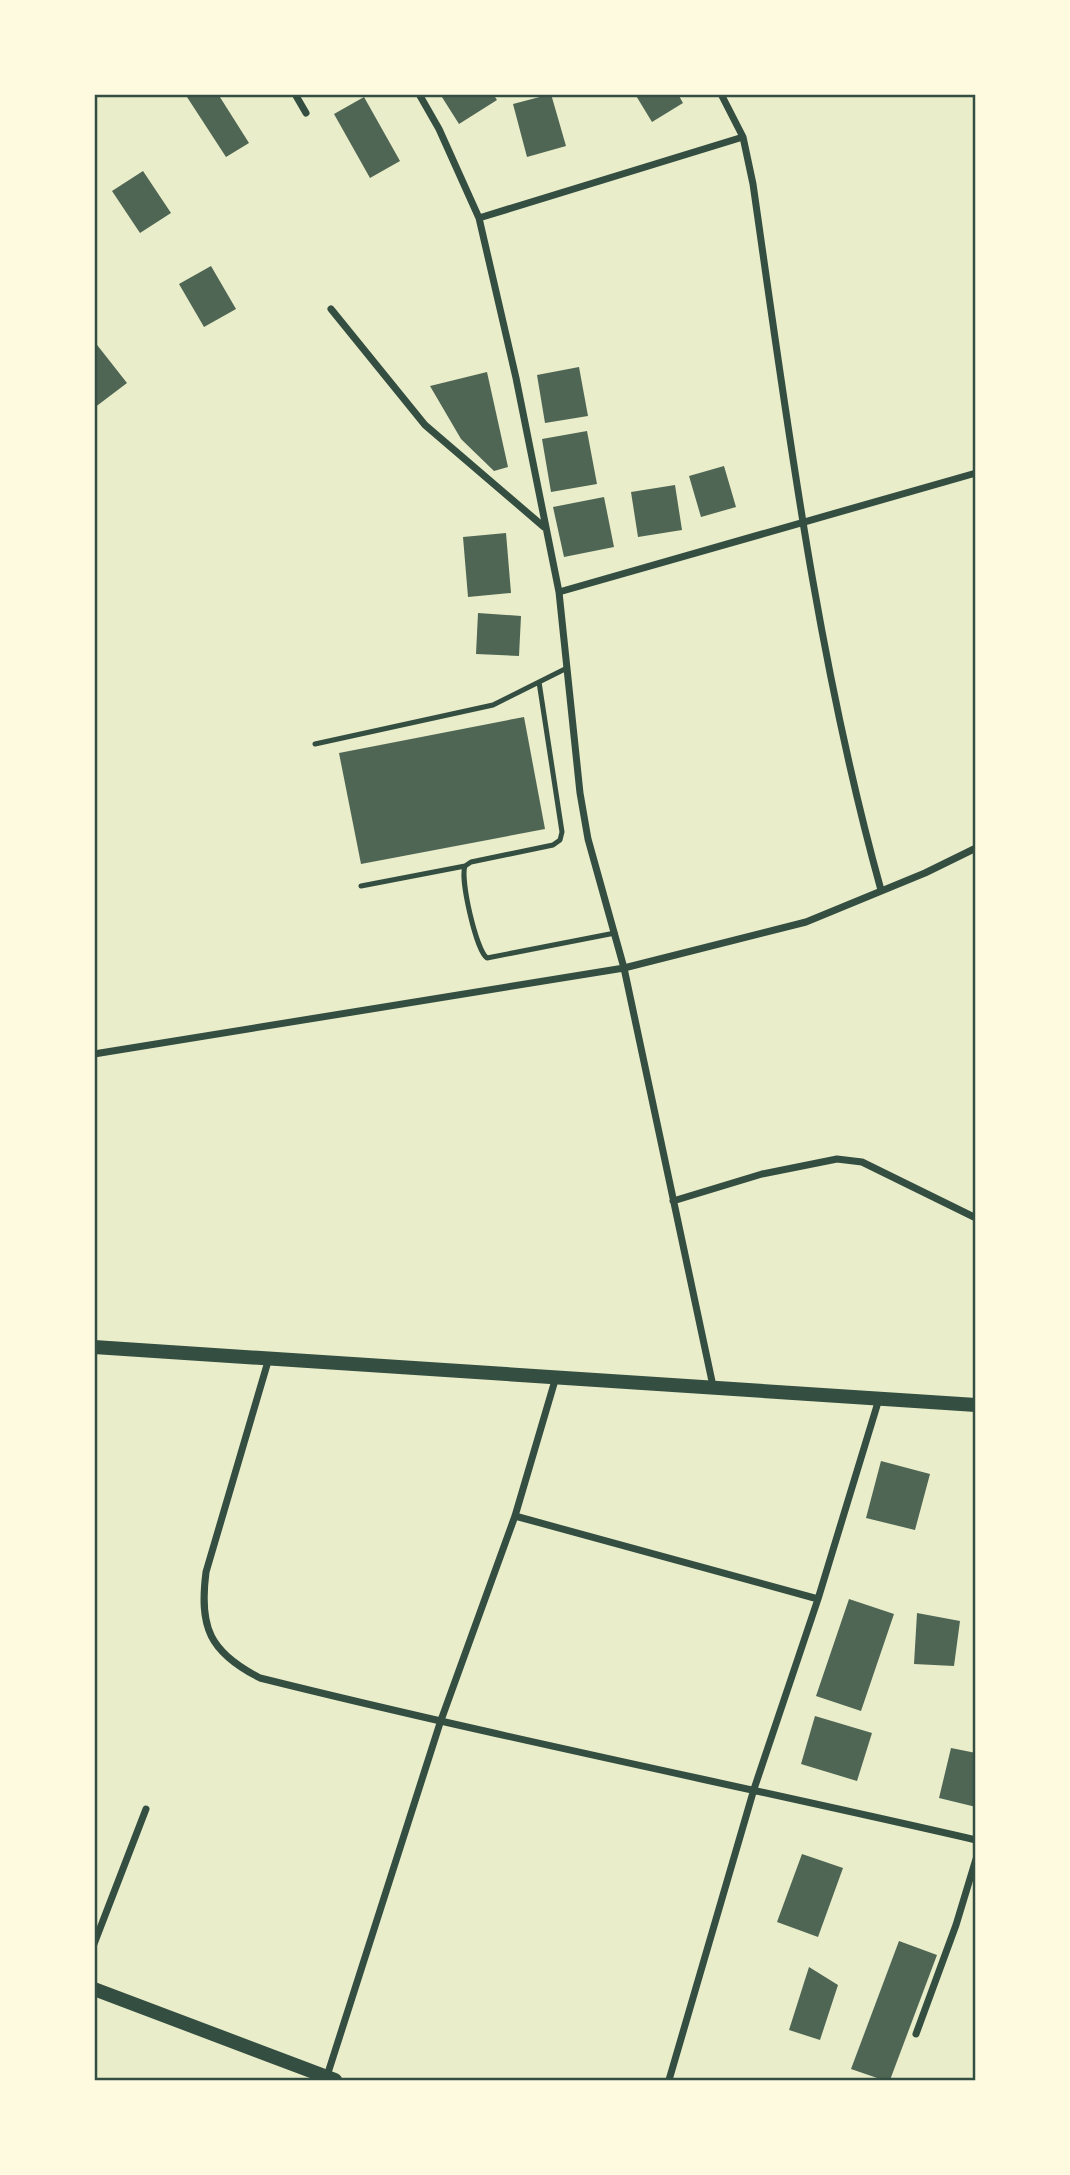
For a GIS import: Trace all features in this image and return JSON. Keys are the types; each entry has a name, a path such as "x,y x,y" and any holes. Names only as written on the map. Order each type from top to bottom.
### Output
{"main road":[{"path":"94,1347 975,1405"},
{"path":"94,1989 329,2079"}],"street":[{"path":"295,94 306,113"},
{"path":"419,94 439,129 479,218 516,378 559,592 565,669 588,839 624,968 713,1386"},
{"path":"721,94 743,137 753,184 804,524 860,812 881,890"},
{"path":"479,218 743,137"},
{"path":"331,309 425,425 544,527"},
{"path":"559,592 975,473"},
{"path":"94,1054 624,968 806,922 925,873 975,848"},
{"path":"673,1201 762,1174 837,1159 862,1162 975,1218"},
{"path":"269,1357 205,1572 202,1606 210,1636 233,1664 260,1678 440,1723 754,1789 975,1840"},
{"path":"329,2079 440,1723 515,1516 555,1377"},
{"path":"669,2081 754,1789 818,1599 879,1398"},
{"path":"515,1516 818,1599"},
{"path":"94,1944 145,1809"},
{"path":"916,2034 956,1925 975,1858"}],"lane":[{"path":"315,744 493,705 565,669"},
{"path":"361,886 465,866 471,862 560,840 562,832 539,682"},
{"path":"465,866 463,871 473,922 480,948 488,958 615,933"}],"building":[{"path":"191,94 218,94 249,143 226,157 187,97"},
{"path":"440,94 493,94 497,100 459,124"},
{"path":"551,94 566,146 527,157 513,104"},
{"path":"635,94 678,94 683,103 652,122"},
{"path":"364,97 400,161 370,178 334,114"},
{"path":"143,171 171,213 140,233 112,191"},
{"path":"211,266 236,309 204,327 179,284"},
{"path":"94,341 127,383 94,408"},
{"path":"579,367 588,416 545,423 537,375"},
{"path":"487,372 508,467 494,471 461,439 430,386"},
{"path":"587,431 597,484 551,492 542,439"},
{"path":"724,466 736,507 701,517 689,476"},
{"path":"675,485 682,530 638,537 631,492"},
{"path":"604,497 614,547 564,557 553,507"},
{"path":"506,533 511,593 468,597 463,537"},
{"path":"478,613 521,616 519,656 476,654"},
{"path":"524,717 545,829 361,864 339,753"},
{"path":"881,1461 930,1474 915,1530 866,1518"},
{"path":"849,1599 894,1614 861,1711 816,1696"},
{"path":"917,1613 960,1621 954,1666 914,1664"},
{"path":"815,1716 872,1733 857,1781 801,1764"},
{"path":"951,1748 976,1753 976,1807 939,1798"},
{"path":"802,1854 843,1868 818,1937 777,1922"},
{"path":"899,1941 937,1955 890,2080 883,2080 851,2069"},
{"path":"809,1967 838,1985 820,2040 789,2030"}]}
